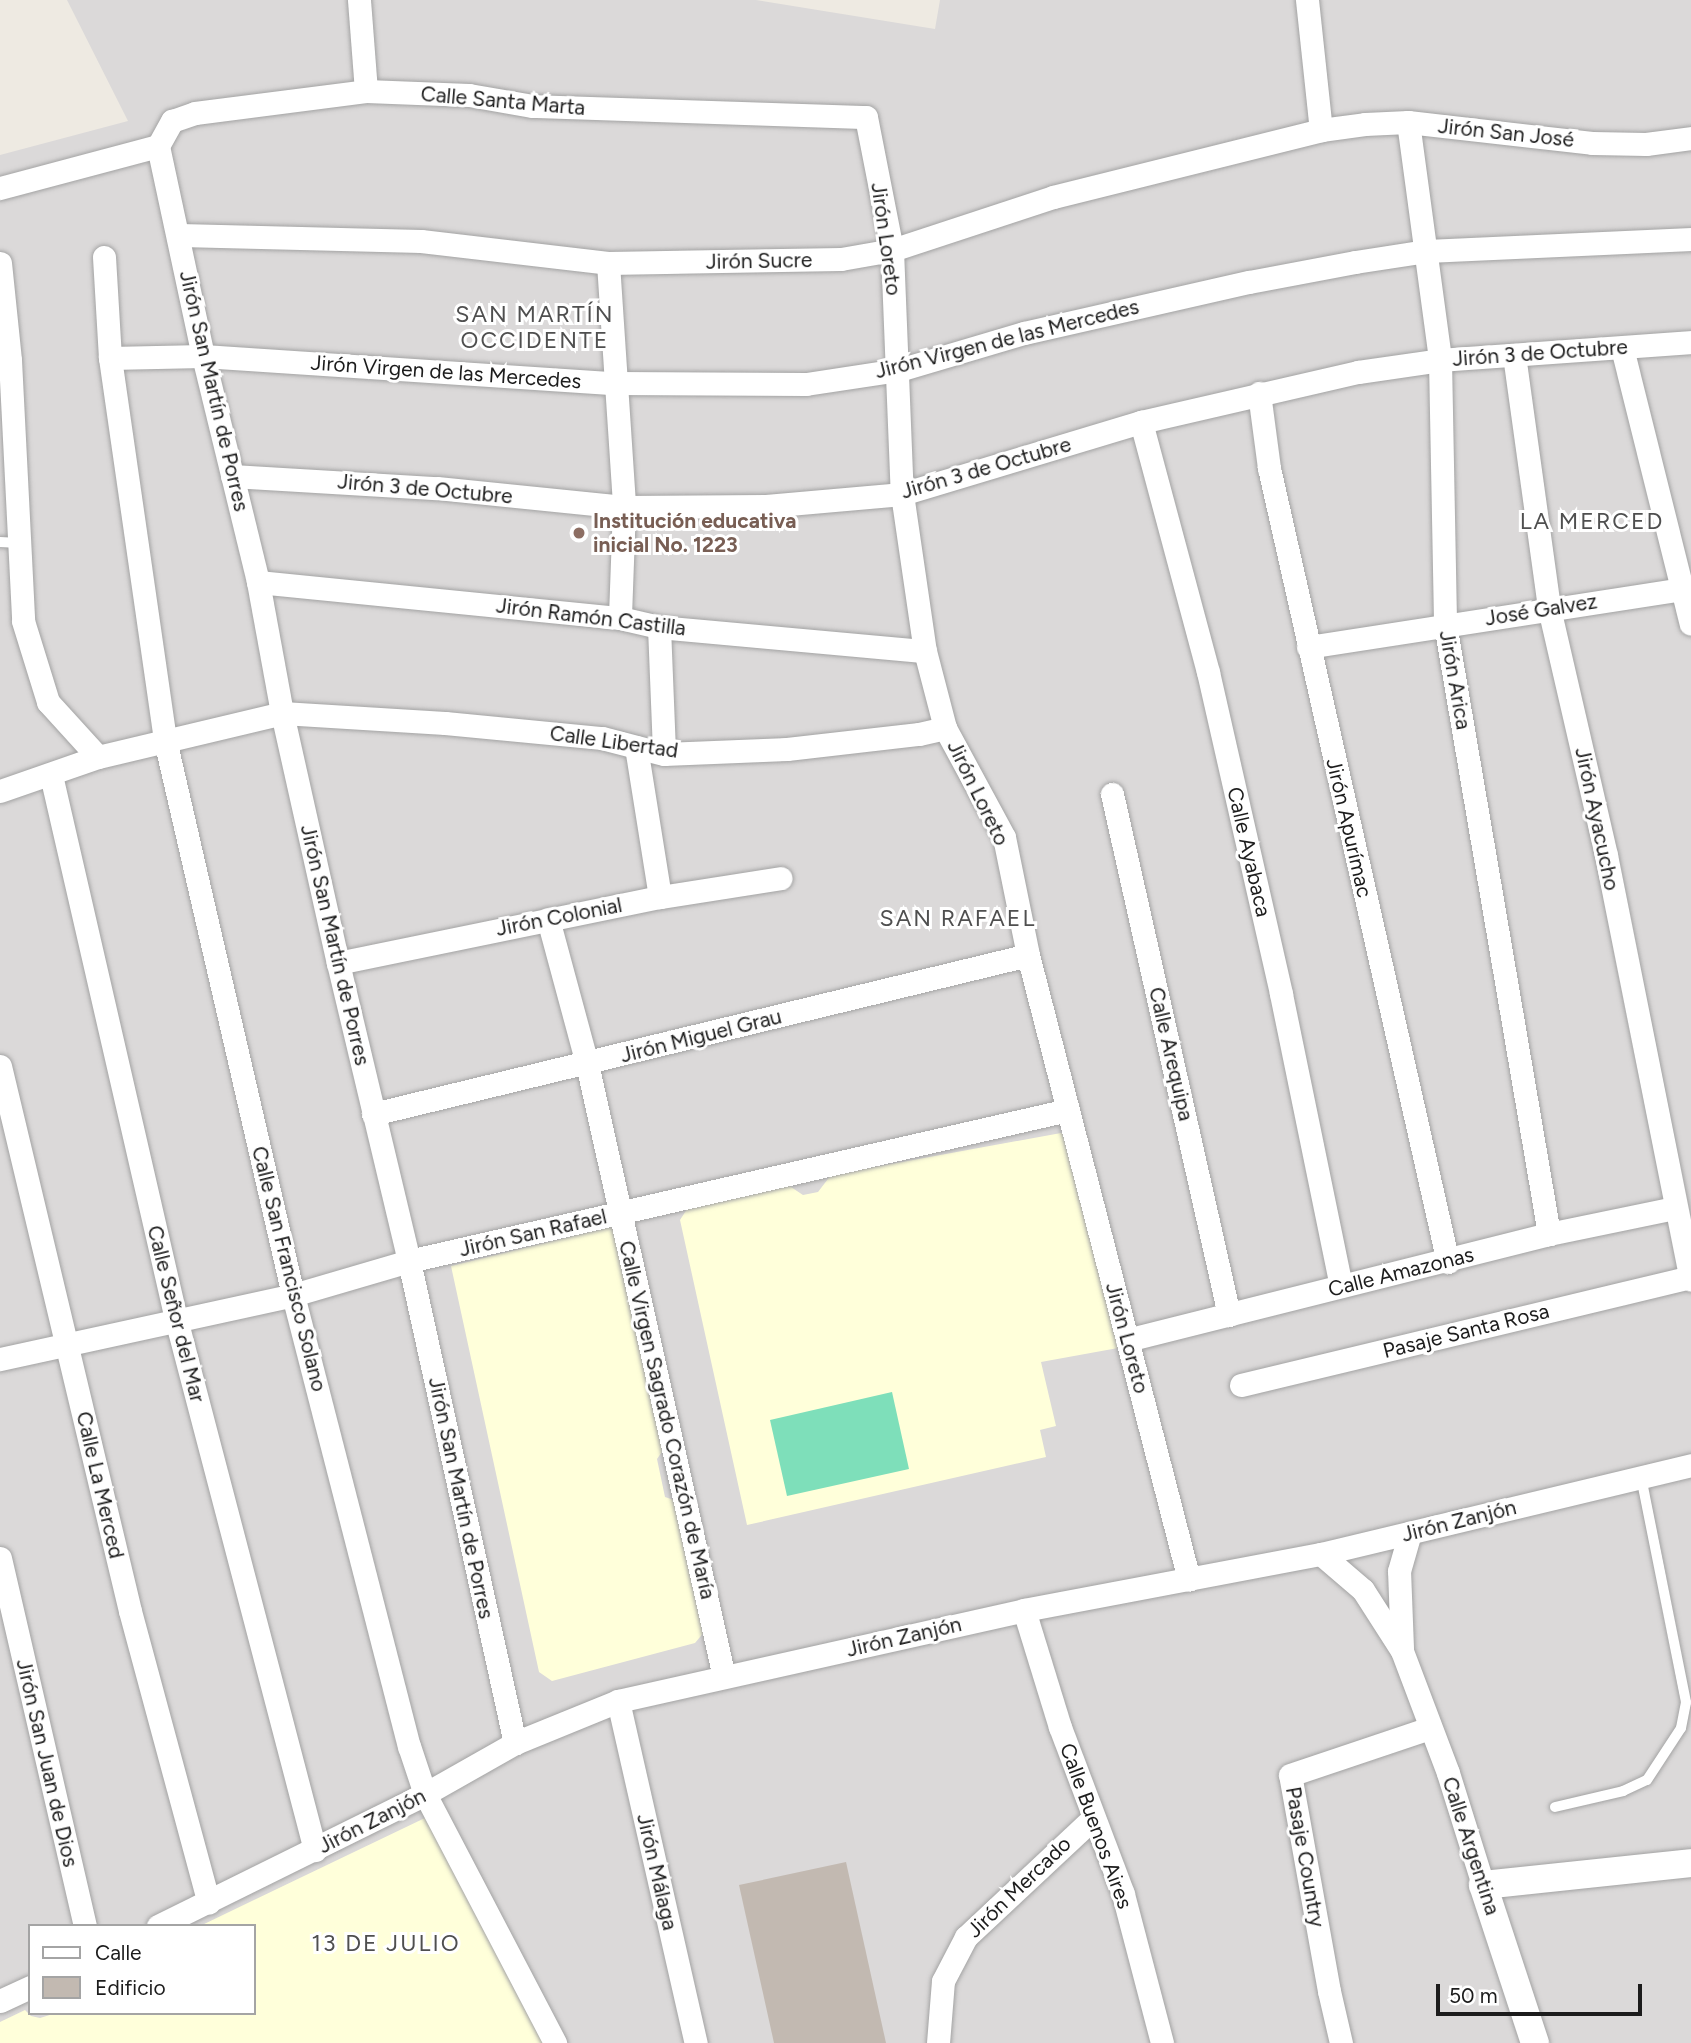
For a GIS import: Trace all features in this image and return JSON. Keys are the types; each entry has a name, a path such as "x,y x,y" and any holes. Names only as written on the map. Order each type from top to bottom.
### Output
{"street":[{"path":"359,0 366,91"},
{"path":"1307,0 1321,130"},
{"name":"Calle Santa Marta","path":"158,146 172,121 195,113 366,91 469,95 533,106 866,117"},
{"name":"Jirón Loreto","path":"866,117 892,250 902,494 925,651 945,728 1004,837 1028,955 1189,1580"},
{"name":"Jirón San José","path":"1321,130 1408,122 1592,143 1646,144 1691,138"},
{"name":"Jirón Arica","path":"1408,122 1440,360 1445,624 1549,1234"},
{"name":"Jirón Sucre","path":"180,235 421,241 608,262 803,261 892,250 1053,197 1321,130"},
{"path":"0,188 158,146"},
{"name":"Jirón San Martín de Porres","path":"158,146 180,235 203,356 258,582 282,713 409,1261 515,1743"},
{"name":"Jirón Virgen de las Mercedes","path":"110,358 203,356 614,383 795,384 899,370 1024,333 1135,307 1249,282 1427,251 1691,239"},
{"name":"Calle San Francisco Solano","path":"104,257 110,358 165,740 293,1295 409,1746 425,1794 555,2043"},
{"path":"608,262 624,507 620,618"},
{"path":"0,263 10,360 9,542 23,621 48,702 98,757"},
{"name":"Jirón 3 de Octubre","path":"232,476 437,488 624,507 766,506 902,494 1140,422 1358,372 1440,360 1691,342"},
{"path":"1622,348 1687,589 1691,624"},
{"name":"Jirón Ayacucho","path":"1514,355 1549,608 1606,855 1691,1278"},
{"name":"Jirón Apurímac","path":"1259,393 1269,468 1448,1262"},
{"name":"Calle Ayabaca","path":"1140,422 1208,672 1281,994 1341,1286"},
{"name":"Jirón Ramón Castilla","path":"258,582 620,618 659,627 925,651"},
{"name":"José Galvez","path":"1308,647 1687,589"},
{"path":"659,627 664,754"},
{"name":"Calle Libertad","path":"0,791 98,757 282,713 445,723 602,738 664,754 787,749 919,734 945,728"},
{"path":"636,747 660,897"},
{"name":"Calle Señor del Mar","path":"51,775 176,1319 315,1850"},
{"name":"Calle Arequipa","path":"1112,794 1229,1314"},
{"name":"Jirón Colonial","path":"338,963 660,897 781,878"},
{"name":"Calle Virgen Sagrado Corazón de María","path":"548,919 587,1064 724,1677"},
{"name":"Jirón Miguel Grau","path":"373,1114 1028,955"},
{"name":"Calle La Merced","path":"0,1066 130,1611 209,1903"},
{"name":"Jirón San Rafael","path":"0,1359 293,1295 409,1261 1068,1110"},
{"name":"Calle Amazonas","path":"1127,1340 1448,1262 1549,1234 1675,1208"},
{"name":"Pasaje Santa Rosa","path":"1241,1385 1691,1278"},
{"name":"Jirón Zanjón","path":"162,1924 425,1794 515,1743 618,1701 1024,1610 1321,1554 1691,1465"},
{"name":"Calle Argentina","path":"1402,1651 1399,1571 1410,1533"},
{"name":"Calle Argentina","path":"1321,1554 1363,1590 1402,1651 1448,1773 1535,2043"},
{"name":"Jirón San Juan de Dios","path":"0,1558 85,1924"},
{"name":"Calle Buenos Aires","path":"1024,1610 1060,1727 1123,1894 1162,2043"},
{"name":"Jirón Málaga","path":"618,1701 696,2043"},
{"name":"Pasaje Country","path":"1341,2043 1290,1775 1430,1728"},
{"name":"Jirón Mercado","path":"938,2043 943,1981 965,1937 1093,1818"},
{"path":"1483,1885 1691,1863"},
{"path":"0,2001 28,1988"}],"lane":[{"path":"1555,1807 1623,1791 1647,1780 1681,1728 1686,1702 1641,1477"}],"shaded area":[{"path":"67,0 756,0 935,29 940,0 1691,0 1691,2043 0,2043 0,155 128,121"},
{"path":"1072,1131 1129,1346 1041,1362 1056,1426 1040,1430 1046,1457 747,1525 680,1220 687,1209 788,1185 803,1195 818,1192 831,1175"},
{"path":"618,1225 666,1446 657,1459 665,1497 677,1501 705,1631 695,1643 552,1681 539,1672 451,1266"},
{"path":"427,1817 546,2043 0,2043 0,2022 25,2010 28,2015 40,2018 50,2015 256,2015 256,1924 204,1924"}],"green space":[{"path":"892,1392 909,1469 787,1496 770,1420"}],"building":[{"path":"846,1862 886,2043 774,2043 739,1885"}],"place":[{"name":"Institución educativa inicial No. 1223","path":"579,533"}],"district":[{"name":"SAN MARTÍN OCCIDENTE","path":"535,327"},
{"name":"LA MERCED","path":"1592,521"},
{"name":"SAN RAFAEL","path":"958,918"},
{"name":"13 DE JULIO","path":"386,1943"}]}
